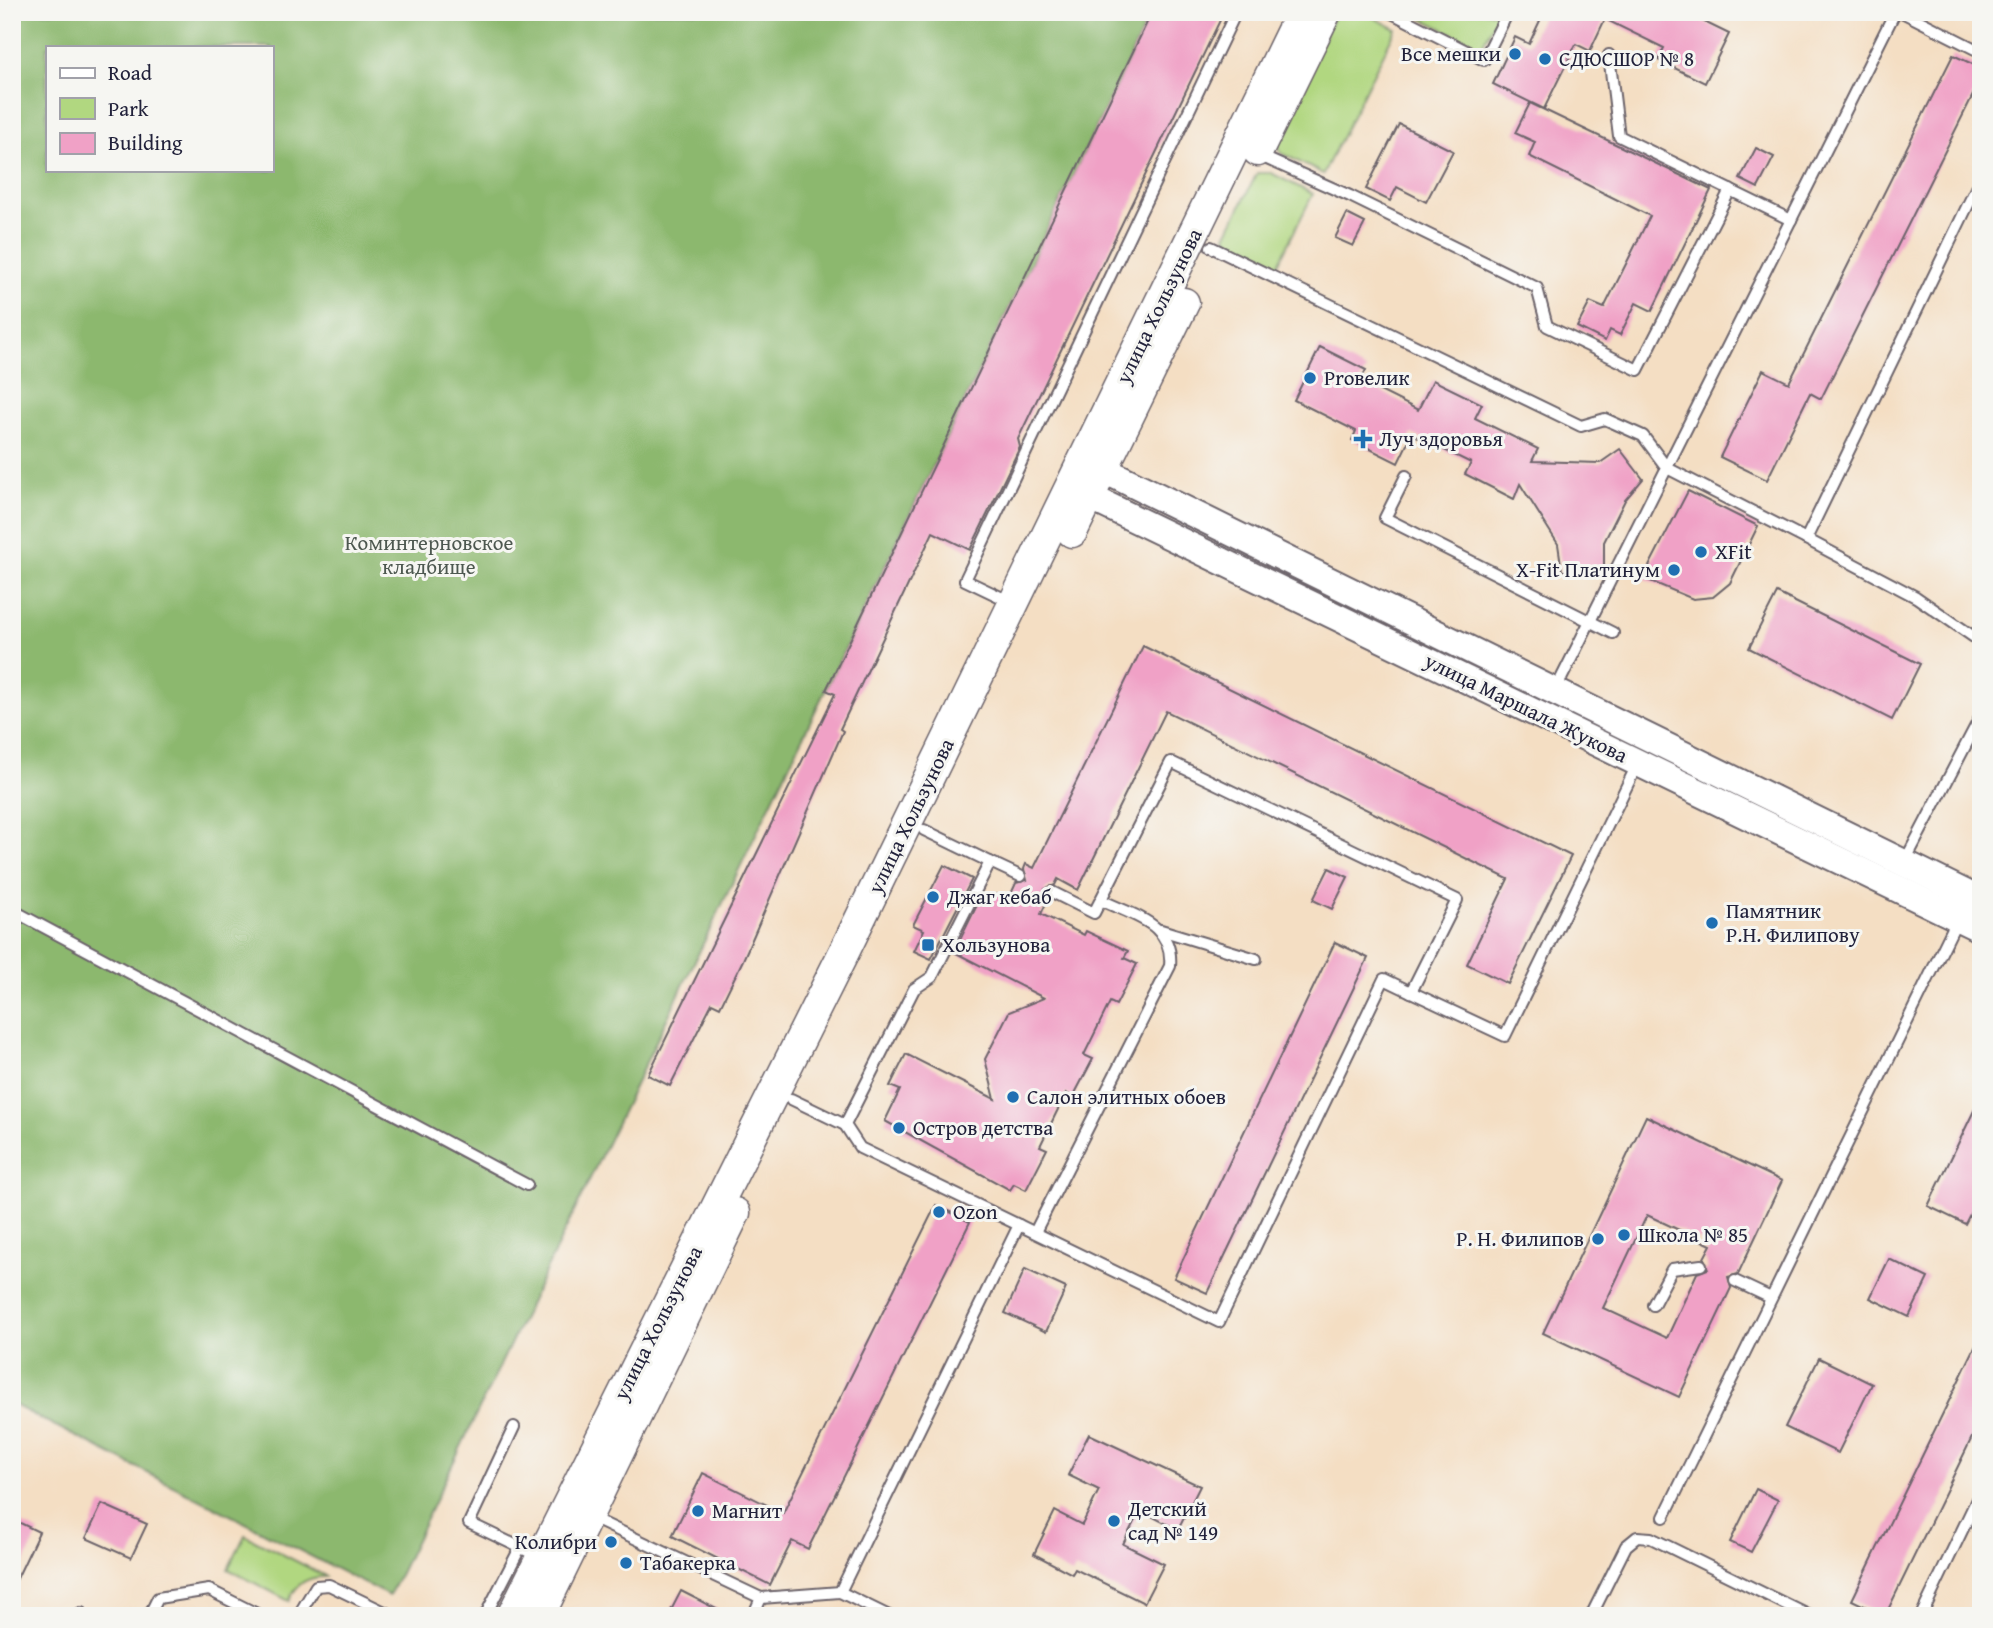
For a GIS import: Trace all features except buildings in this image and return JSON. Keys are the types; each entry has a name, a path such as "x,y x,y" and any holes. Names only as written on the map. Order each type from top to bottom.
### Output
{"main road":[{"name":"улица Хользунова","path":"512,1616 530,1552 845,950 1014,604 1087,479 1211,247 1302,14"},
{"name":"улица Хользунова","path":"539,1616 924,830 1087,479 1247,150"}],"street":[{"name":"улица Маршала Жукова","path":"1087,479 1555,691 1898,875 1969,924"},
{"name":"улица Маршала Жукова","path":"1087,479 1638,763 1898,875 1981,901"}],"lane":[{"path":"1014,604 965,580 1236,12"},
{"path":"1397,14 1484,60 1508,12"},
{"path":"1555,691 1895,12"},
{"path":"1902,12 1981,51"},
{"path":"1609,55 1619,136 1791,220"},
{"path":"1247,150 1350,196 1537,288 1547,326 1638,370 1730,190"},
{"path":"1806,539 1981,178"},
{"path":"1211,247 1581,426 1605,419 1643,436 1667,468 1916,597 1981,642"},
{"path":"1406,475 1385,518 1613,633"},
{"path":"1898,875 1981,716"},
{"path":"1052,892 1094,914 1171,762 1457,900 1411,992"},
{"path":"791,1099 845,1125 860,1148 1219,1322 1384,979 1505,1036 1638,763"},
{"path":"924,830 1020,876"},
{"path":"845,1125 914,989 932,977 990,862"},
{"path":"1101,900 1161,930 1256,959"},
{"path":"12,910 527,1185"},
{"path":"1664,1517 1771,1298 1969,924"},
{"path":"1035,1233 1170,966 1168,940 1161,930"},
{"path":"840,1592 1018,1225"},
{"path":"1653,1305 1672,1269 1701,1265"},
{"path":"1735,1280 1771,1298"},
{"path":"485,1616 530,1552 468,1523 514,1427"},
{"path":"1921,1616 1976,1512 1981,1491"},
{"path":"588,1516 761,1598 840,1592 889,1616"},
{"path":"1591,1616 1626,1546 1637,1537 1651,1538 1810,1616"},
{"path":"298,1616 316,1586 329,1585 393,1616"},
{"path":"149,1616 158,1598 209,1590 261,1616"},
{"path":"753,1616 761,1598"}],"green space":[{"name":"Коминтерновское кладбище","path":"12,12 1152,12 389,1596 12,1404"},
{"path":"1336,12 1363,12 1396,29 1323,174 1281,153 1274,138"},
{"path":"1409,12 1499,12 1481,48"},
{"path":"1257,173 1271,173 1313,194 1276,268 1234,247 1226,236"},
{"path":"245,1535 327,1577 304,1582 295,1590 289,1601 228,1569"}],"place":[{"name":"Все мешки","path":"1515,54"},
{"name":"СДЮСШОР № 8","path":"1545,59"},
{"name":"Proвелик","path":"1310,378"},
{"name":"Луч здоровья","path":"1363,439"},
{"name":"XFit","path":"1701,552"},
{"name":"X-Fit Платинум","path":"1674,570"},
{"name":"Джаг кебаб","path":"933,897"},
{"name":"Памятник Р.Н. Филипову","path":"1712,923"},
{"name":"Хользунова","path":"928,945"},
{"name":"Салон элитных обоев","path":"1013,1097"},
{"name":"Остров детства","path":"899,1128"},
{"name":"Ozon","path":"939,1212"},
{"name":"Школа № 85","path":"1624,1235"},
{"name":"Р. Н. Филипов","path":"1598,1239"},
{"name":"Магнит","path":"698,1511"},
{"name":"Детский сад № 149","path":"1114,1521"},
{"name":"Колибри","path":"611,1542"},
{"name":"Табакерка","path":"626,1563"}]}
